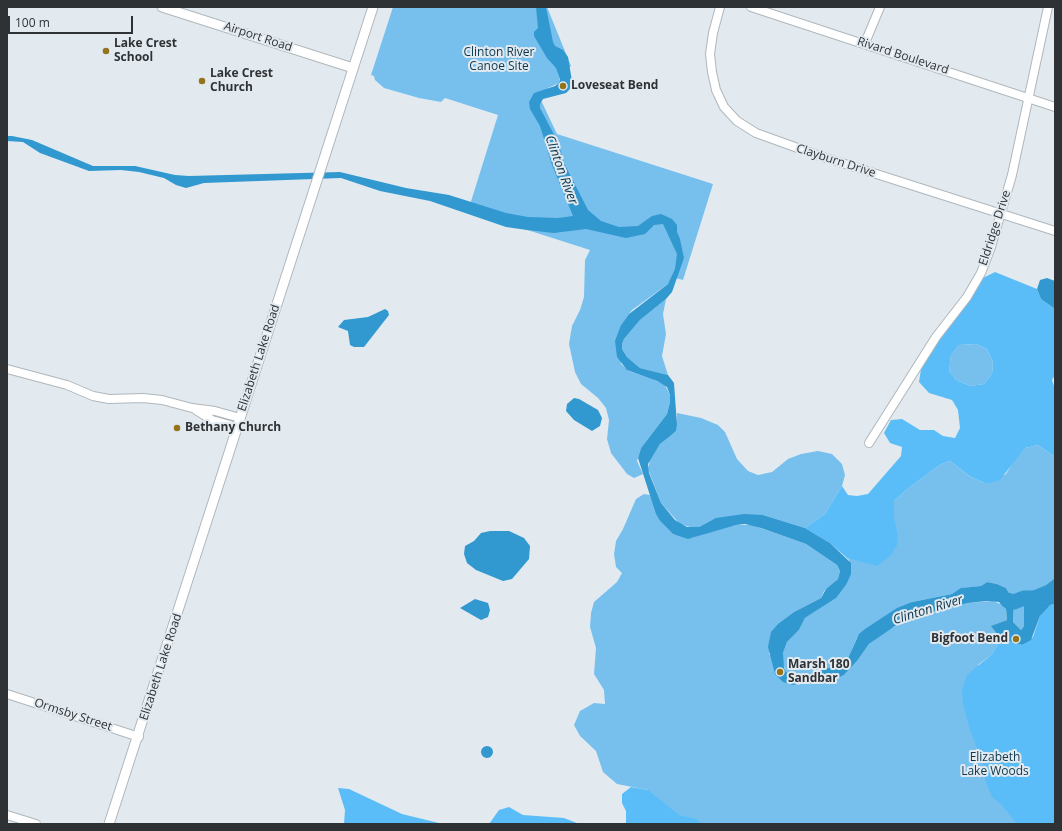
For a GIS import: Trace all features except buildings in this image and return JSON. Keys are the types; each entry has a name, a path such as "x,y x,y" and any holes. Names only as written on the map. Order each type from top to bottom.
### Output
{"street":[{"name":"Airport Road","path":"162,7 353,68"},
{"name":"Elizabeth Lake Road","path":"109,824 139,737 373,7"},
{"name":"Clayburn Drive","path":"720,7 713,33 710,54 712,72 716,90 724,107 737,121 756,133 785,144 1055,231"},
{"name":"Rivard Boulevard","path":"751,7 865,43 1055,107"},
{"path":"865,43 880,7"},
{"name":"Eldridge Drive","path":"869,443 936,337 967,297 981,273 1002,213 1022,132 1027,97 1048,7"},
{"path":"7,369 67,385 93,396 109,399 143,398 215,411 239,423"},
{"name":"Ormsby Street","path":"7,694 139,737"},
{"path":"7,815 34,824"}],"green space":[{"name":"Clinton River Canoe Site","path":"393,7 547,7 571,66 560,76 559,83 548,88 539,96 557,134 713,184 683,280 672,277 668,284 632,310 621,325 621,364 629,371 665,385 670,395 667,414 641,448 637,461 643,474 634,478 627,474 611,453 607,439 609,420 606,408 598,398 581,384 575,372 569,344 572,326 580,310 584,297 585,260 590,250 468,211 498,115 445,98 441,102 419,98 384,88 375,80 374,76 371,75"},
{"path":"995,272 1037,289 1041,299 1055,309 1055,375 1052,380 1055,389 1055,457 1038,445 1025,448 1000,480 987,484 971,477 950,461 941,464 906,490 894,501 894,518 898,534 897,545 891,555 877,566 847,558 830,543 805,528 825,514 842,486 848,495 857,496 868,494 901,456 902,447 890,443 884,433 891,420 902,419 920,430 934,430 943,436 955,438 960,428 958,410 952,400 929,393 919,382 921,369 930,351 983,278","holes":["976,344 987,349 993,362 992,374 984,384 970,386 956,380 949,371 951,355 959,345"]},
{"path":"666,299 663,314 666,334 662,356 668,375 640,368 627,357 622,349 624,339 640,320"},
{"path":"976,344 987,349 993,362 992,374 984,384 970,386 956,380 949,371 951,355 959,345"},
{"path":"677,413 701,418 718,425 725,432 737,459 748,471 758,475 772,472 788,459 801,454 818,451 832,454 842,464 845,475 842,486 825,514 805,528 763,515 713,520 699,527 690,527 680,524 661,503 648,469 650,460 660,444 676,431"},
{"path":"1038,445 1055,457 1055,578 1046,585 1029,592 1024,598 1024,626 1021,630 1013,622 1014,602 1006,588 987,582 981,586 963,588 952,594 912,602 857,638 848,658 838,665 798,677 786,672 783,664 783,653 787,642 799,630 805,618 834,599 846,585 849,560 847,558 859,560 898,534 893,518 894,501 906,490 941,464 950,461 971,477 987,484 1006,474 1015,459 1025,448"},
{"name":"Elizabeth Lake Woods","path":"644,494 650,495 660,521 673,534 692,538 720,528 736,525 752,525 806,544 837,565 840,571 838,579 824,591 821,598 794,612 779,623 769,654 798,685 806,681 819,682 838,678 844,675 857,661 869,644 888,630 908,620 968,603 993,601 1003,605 1006,609 1007,620 992,626 1001,639 992,654 978,665 1055,824 647,824 648,790 617,784 603,772 596,751 580,736 574,725 580,711 594,703 605,704 604,690 594,674 596,648 590,627 591,613 594,602 617,582 622,573 616,567 614,554 616,541 636,499"},
{"name":"Elizabeth Lake Woods","path":"1055,604 1055,824 1017,824 1001,804 992,797 985,780 983,764 969,727 963,704 962,689 967,675 992,654 1001,639 1022,645 1033,637 1040,616 1046,608"},
{"path":"631,787 648,790 679,815 696,819 702,824 626,824 626,811 622,803 622,794"},
{"path":"338,788 349,789 402,814 443,824 344,824 345,810"},
{"path":"509,807 523,815 564,818 577,823 588,824 489,824 499,810"}],"water":[{"path":"536,7 546,7 553,42 555,46 563,50 568,57 572,81 570,89 566,93 543,99 540,104 540,108 558,142 564,163 588,210 601,221 619,227 638,226 652,216 661,214 672,219 677,225 677,232 684,258 672,292 666,299 640,320 624,339 622,344 622,349 627,357 640,368 668,375 674,383 677,425 676,431 660,444 648,464 649,473 661,503 675,520 687,527 699,527 716,518 744,514 763,515 805,528 830,543 851,563 851,574 846,585 836,598 805,618 799,630 787,642 783,653 784,668 786,672 798,677 838,665 848,658 859,634 897,608 912,602 952,594 961,588 981,586 987,582 1006,588 1014,602 1013,622 1021,630 1024,626 1024,598 1029,592 1046,585 1055,578 1055,604 1050,605 1040,616 1031,640 1022,645 1001,639 991,626 1007,620 1006,609 999,602 987,601 968,603 922,615 895,626 869,644 857,661 844,675 838,678 819,682 806,681 793,685 783,682 775,674 768,647 771,632 779,623 794,612 821,598 826,589 838,579 840,571 837,565 806,544 761,528 745,524 736,525 688,539 673,534 660,521 656,514 638,458 641,448 667,414 670,395 667,387 657,381 627,370 617,357 615,341 621,325 629,314 668,284 675,269 677,254 663,224 654,225 645,234 626,238 586,229 554,233 506,227 430,201 380,191 341,178 204,183 186,188 176,185 164,178 139,172 121,170 89,171 40,153 23,142 7,141 7,136 32,140 93,166 135,166 175,175 189,176 340,172 406,188 449,195 506,213 528,217 558,218 573,216 552,165 540,126 530,109 529,102 534,93 555,86 559,83 560,79 556,68 547,58 534,36 534,32 538,28"},
{"path":"1047,278 1055,281 1055,309 1041,299 1037,289 1040,280"},
{"path":"385,309 388,311 389,315 364,347 354,347 350,345 348,331 338,327 344,320 368,317"},
{"path":"574,398 579,399 598,410 602,418 600,426 592,431 574,420 566,411 567,404"},
{"path":"490,531 509,531 524,538 530,546 529,559 512,579 503,581 476,570 467,563 464,554 465,546 474,541 481,533"},
{"path":"475,599 488,603 490,610 488,617 481,620 460,608"},
{"path":"485,746 489,746 493,752 489,758 485,758 481,754 481,750"}],"waterway":[{"name":"Clinton River","path":"1007,600 1014,602 1024,598 1045,598"}],"place":[{"name":"Lake Crest School","path":"106,51"},
{"name":"Lake Crest Church","path":"202,81"},
{"name":"Loveseat Bend","path":"563,86"},
{"name":"Bethany Church","path":"177,428"},
{"name":"Bigfoot Bend","path":"1016,639"},
{"name":"Marsh 180 Sandbar","path":"780,672"}]}
